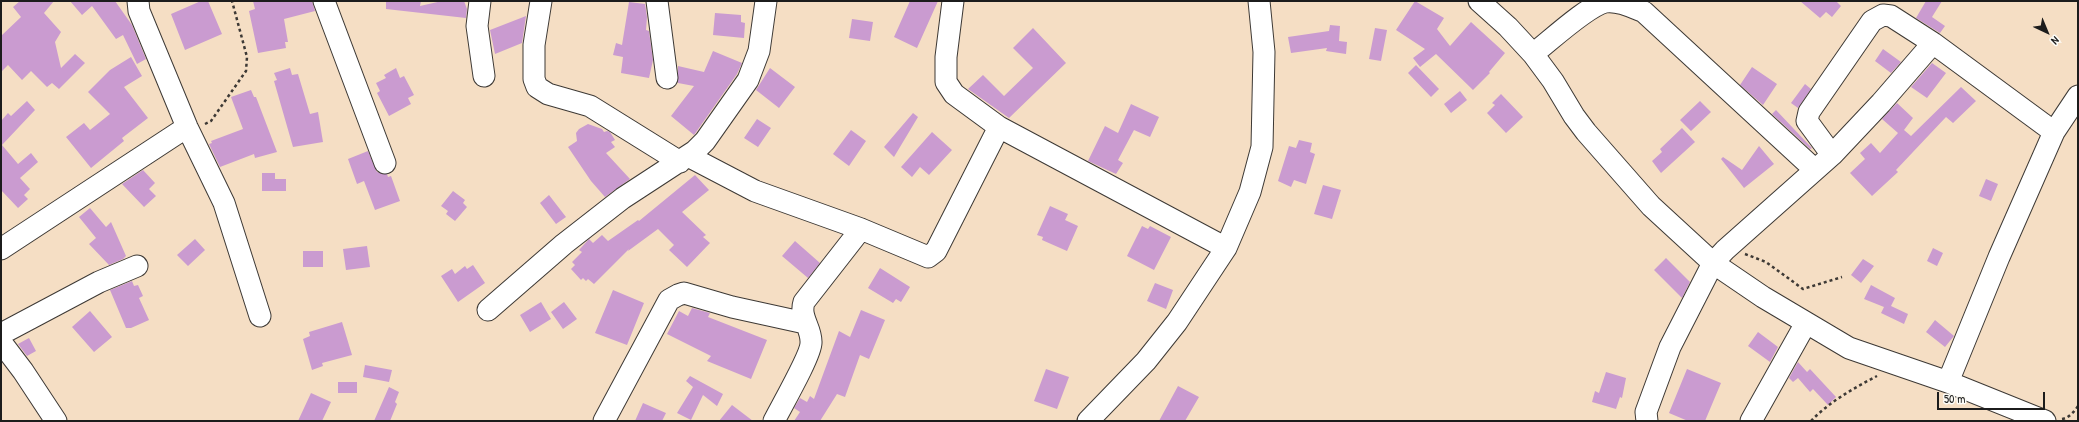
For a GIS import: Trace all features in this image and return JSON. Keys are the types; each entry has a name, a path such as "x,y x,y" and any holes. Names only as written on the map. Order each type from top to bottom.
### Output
{"street":[{"path":"138,1 139,12 187,127 224,203 260,316"},
{"path":"324,1 385,163"},
{"path":"480,1 477,26 484,76"},
{"path":"541,1 534,45 534,79 537,87 548,94 590,106 684,159 755,191 860,229 928,257 936,251 999,126"},
{"path":"657,1 667,78"},
{"path":"488,310 570,239 623,198 684,159 705,141 748,80 759,51 766,1"},
{"path":"953,1 946,57 946,82 954,94 999,126 1226,248"},
{"path":"1088,421 1146,361 1177,322 1226,248 1250,192 1262,147 1264,52 1259,1"},
{"path":"1479,1 1508,27 1533,54 1553,81 1574,116 1586,132 1652,206 1719,257 1763,296 1849,348 1948,382 2045,421"},
{"path":"1533,54 1589,11 1606,2 1620,2 1638,9 1644,12 1718,78 1814,169"},
{"path":"1832,155 1807,121 1809,112 1872,21 1883,15 1891,16 1933,43 2054,132"},
{"path":"1647,421 1646,412 1670,347 1719,257 1814,169 1832,155 1881,103 1933,43"},
{"path":"1948,382 1999,257 2054,132 2078,96"},
{"path":"1,249 187,127"},
{"path":"774,421 810,350 811,343 802,314 804,302 860,229"},
{"path":"1,334 99,282 137,266"},
{"path":"604,421 669,300 678,294 684,293 732,307 805,323"},
{"path":"1751,421 1806,322"},
{"path":"1,342 56,421"}],"path":[{"path":"187,127 205,124 210,121 246,71 247,57 232,1"},
{"path":"1719,257 1749,255 1766,262 1803,289 1842,277"},
{"path":"1812,421 1820,412 1856,387 1898,365"}],"building":[{"path":"20,1 54,1 44,13 61,32 55,42 61,68 75,54 85,63 59,89 52,83 47,87 31,71 22,80 8,65 1,72 1,36 21,17 13,7"},
{"path":"70,1 115,1 132,25 146,59 137,64 123,35 116,39 92,6 82,15"},
{"path":"201,1 208,1 222,34 185,50 171,14"},
{"path":"253,1 312,1 315,11 284,19 288,42 285,42 286,48 258,53 249,11 255,9"},
{"path":"386,1 421,1 420,6 442,1 464,1 467,9 466,18 386,9"},
{"path":"910,1 938,1 917,48 894,37"},
{"path":"1415,1 1444,18 1437,29 1450,46 1471,22 1505,53 1489,72 1490,73 1473,90 1436,54 1420,67 1413,58 1425,49 1396,30"},
{"path":"1800,1 1836,1 1841,6 1832,17 1826,12 1820,18"},
{"path":"1926,1 1942,1 1932,17 1945,26 1940,33 1916,18"},
{"path":"629,2 645,4 647,17 646,30 649,31 653,60 649,78 621,73 623,57 613,55 616,43 622,45"},
{"path":"715,13 741,15 741,22 745,23 744,38 713,35"},
{"path":"526,16 522,43 495,54 490,30"},
{"path":"852,19 873,22 870,41 849,38"},
{"path":"1330,25 1340,26 1339,41 1347,42 1346,54 1326,51 1327,48 1291,53 1288,37 1329,31"},
{"path":"1033,28 1066,63 1009,118 968,89 983,75 1004,96 1033,68 1013,48"},
{"path":"1375,28 1387,30 1381,61 1369,59"},
{"path":"1883,49 1901,62 1891,73 1875,61"},
{"path":"713,51 742,63 737,74 694,135 671,116 694,86 678,83 678,66 704,72"},
{"path":"131,57 142,76 124,87 148,118 122,138 124,141 91,168 66,137 84,123 90,130 110,114 88,92 110,70"},
{"path":"1932,63 1946,73 1927,98 1911,87"},
{"path":"1416,65 1439,89 1431,97 1408,73"},
{"path":"1752,67 1777,84 1763,105 1740,85"},
{"path":"290,68 292,75 298,74 310,114 318,112 323,142 293,147 274,81 277,80 274,73"},
{"path":"396,68 400,78 404,76 414,95 408,98 411,104 389,116 377,93 380,91 376,83 386,78 384,75"},
{"path":"770,68 795,87 779,108 756,90"},
{"path":"1805,84 1811,89 1798,108 1791,103"},
{"path":"1961,87 1976,101 1953,123 1946,117 1896,170 1898,172 1872,196 1850,173 1865,159 1860,153 1871,143 1880,153 1898,133 1882,119 1897,103 1913,118 1904,130 1911,136"},
{"path":"251,90 254,97 256,97 277,152 255,158 254,154 220,167 209,144 212,143 211,141 243,129 231,97"},
{"path":"1460,91 1467,100 1451,113 1444,104"},
{"path":"1501,94 1523,117 1506,133 1487,113 1495,105 1492,103"},
{"path":"27,101 35,110 2,145 18,164 31,153 38,162 20,178 30,189 24,195 28,199 18,208 1,190 1,121 8,113 11,116"},
{"path":"1700,101 1711,112 1691,131 1680,120"},
{"path":"1131,104 1159,117 1150,137 1134,130 1118,160 1123,163 1116,174 1088,161 1105,126 1118,133"},
{"path":"1776,110 1812,148 1810,149 1772,114"},
{"path":"913,113 918,117 894,157 884,147"},
{"path":"757,119 771,128 758,147 744,138"},
{"path":"588,124 602,129 604,132 610,132 615,140 611,142 615,147 606,153 630,179 605,197 591,181 568,147 577,141 576,133 579,129"},
{"path":"1682,128 1695,142 1661,173 1652,161 1662,152 1660,149"},
{"path":"851,130 866,141 849,166 833,154"},
{"path":"932,132 952,150 929,175 920,167 912,177 901,167"},
{"path":"1299,140 1312,143 1310,152 1315,154 1306,184 1294,180 1291,187 1278,181 1289,146 1296,148"},
{"path":"1759,146 1774,164 1744,188 1721,159 1723,157 1742,170"},
{"path":"368,151 377,172 387,174 388,177 391,176 400,201 375,210 364,181 357,184 348,159"},
{"path":"143,170 155,183 149,189 156,196 144,207 122,184"},
{"path":"262,173 275,173 275,179 286,179 286,191 262,191"},
{"path":"695,175 709,190 682,212 706,235 703,237 710,243 687,267 669,250 674,245 658,229 628,251 629,249 594,284 588,279 586,281 583,278 581,280 571,269 575,265 572,262 582,252 579,250 589,239 593,243 602,235 608,241 638,220 639,221"},
{"path":"1986,179 1998,184 1991,201 1979,196"},
{"path":"1323,185 1341,190 1332,219 1314,214"},
{"path":"453,191 465,200 463,203 467,207 455,221 446,214 448,211 441,206"},
{"path":"549,195 566,217 556,224 540,203"},
{"path":"1050,206 1068,214 1065,220 1078,226 1067,251 1042,240 1043,237 1037,235"},
{"path":"90,208 106,227 111,222 126,256 123,259 109,265 89,244 96,238 79,217"},
{"path":"1142,226 1148,229 1150,226 1171,237 1154,270 1127,256"},
{"path":"195,239 205,250 188,266 177,255"},
{"path":"795,241 820,263 808,278 782,256"},
{"path":"367,246 370,267 346,270 343,249"},
{"path":"1933,248 1943,253 1937,266 1927,261"},
{"path":"303,251 323,251 323,267 303,267"},
{"path":"1666,258 1690,282 1682,298 1654,270"},
{"path":"1863,259 1874,266 1861,283 1851,275"},
{"path":"473,265 485,283 458,302 441,276 452,269 455,274 465,266 467,269"},
{"path":"880,268 910,287 901,302 896,299 893,303 868,288"},
{"path":"132,281 134,286 138,285 143,296 139,298 149,320 131,328 126,328 110,290"},
{"path":"1155,283 1173,290 1166,309 1147,301"},
{"path":"1871,285 1895,298 1891,306 1908,314 1904,324 1881,313 1884,307 1864,299"},
{"path":"613,290 644,303 627,345 595,333"},
{"path":"541,302 551,319 530,332 520,315"},
{"path":"564,302 577,319 563,329 551,312"},
{"path":"692,308 710,313 708,317 767,340 751,379 707,361 711,356 667,334 679,311 688,316"},
{"path":"861,310 885,320 869,359 860,355 845,397 837,394 820,421 794,421 800,412 794,408 800,398 807,402 810,396 814,399 839,331 850,337"},
{"path":"90,311 112,337 94,352 72,327"},
{"path":"1935,320 1954,336 1945,347 1926,332"},
{"path":"342,322 352,355 322,363 323,366 312,370 303,339 310,336 309,332"},
{"path":"1758,332 1778,347 1770,362 1748,346"},
{"path":"29,338 36,351 27,356 18,344"},
{"path":"1798,362 1807,372 1810,369 1836,397 1828,405 1813,389 1810,392 1798,378 1793,382 1789,378"},
{"path":"365,365 392,370 389,382 363,377"},
{"path":"1046,369 1069,377 1057,409 1034,401"},
{"path":"1687,369 1721,383 1705,421 1688,421 1669,413"},
{"path":"1606,372 1626,378 1622,398 1620,397 1616,409 1592,402 1595,391 1599,393"},
{"path":"690,376 723,394 717,406 703,395 691,420 677,413 693,387 686,381"},
{"path":"338,382 357,382 357,393 338,393"},
{"path":"1178,386 1199,397 1185,421 1159,421"},
{"path":"389,387 399,392 395,402 397,404 390,421 374,421"},
{"path":"311,393 331,402 322,421 298,421"},
{"path":"643,403 666,413 662,421 635,421"},
{"path":"732,405 753,421 719,421"}]}
